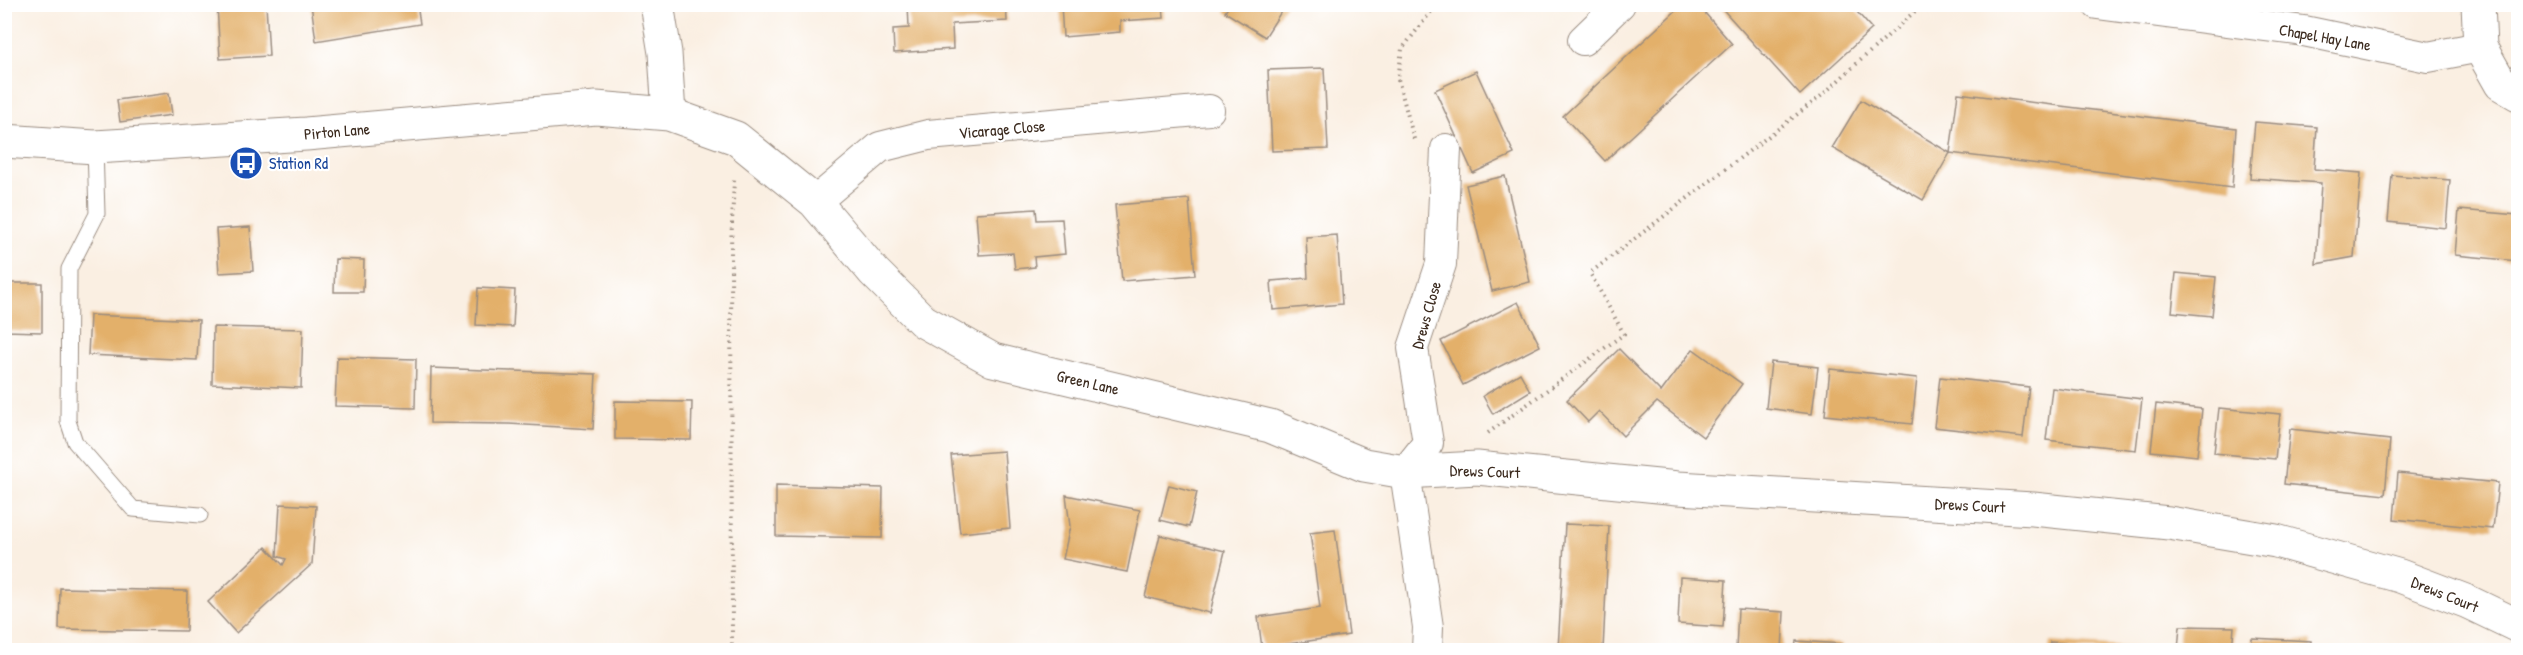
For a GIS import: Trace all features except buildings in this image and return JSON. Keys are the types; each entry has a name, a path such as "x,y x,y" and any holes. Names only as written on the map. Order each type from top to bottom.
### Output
{"street":[{"path":"657,4 665,53 669,114"},
{"path":"1583,40 1620,4"},
{"name":"Chapel Hay Lane","path":"2097,4 2304,31 2428,57 2480,47"},
{"path":"2478,4 2480,47 2501,84 2518,94"},
{"name":"Pirton Lane","path":"4,141 95,147 306,134 596,108 669,114"},
{"name":"Vicarage Close","path":"815,202 880,147 928,135 1209,110"},
{"name":"Green Lane","path":"669,114 736,138 815,202 874,272 923,321 993,360 1270,426 1364,465 1405,472"},
{"name":"Drews Close","path":"1405,472 1428,443 1413,348 1441,264 1446,149"},
{"name":"Drews Court","path":"1405,472 1477,468 1678,488 2033,509 2169,523 2276,541 2400,576 2468,602 2518,626"},
{"path":"1405,472 1428,627 1427,651"}],"lane":[{"path":"95,147 97,214 69,269 68,422 75,442 133,509 200,515"}],"path":[{"path":"1448,470 1469,446 1624,334 1590,273 1821,96 1923,4"},
{"path":"732,651 731,246 736,138"}],"place":[{"name":"Station Rd","path":"246,163"}]}
